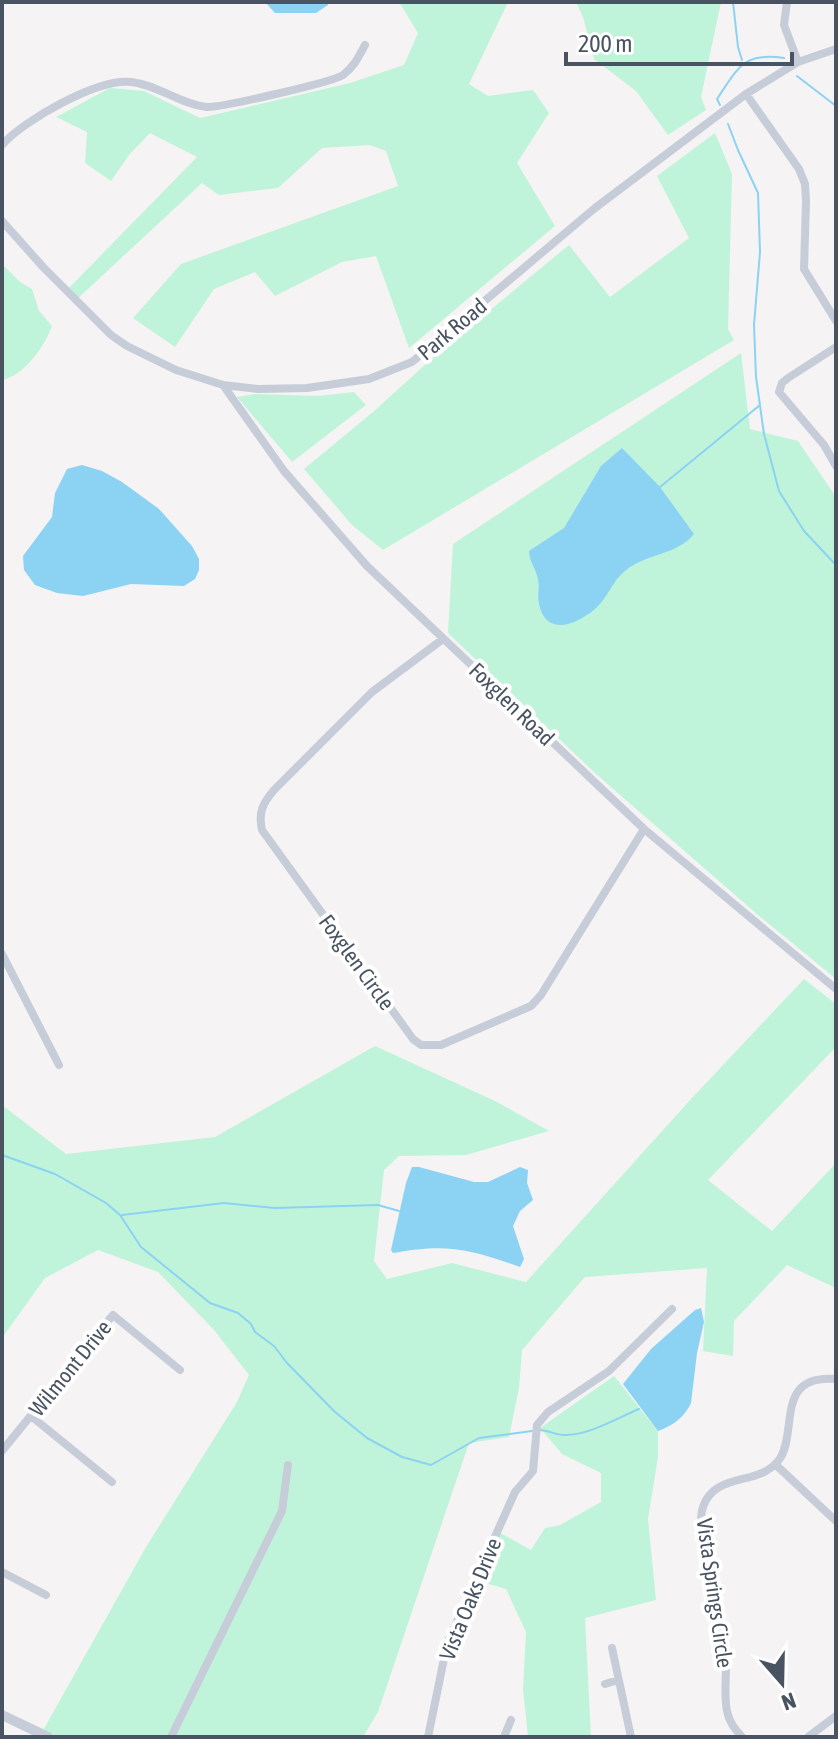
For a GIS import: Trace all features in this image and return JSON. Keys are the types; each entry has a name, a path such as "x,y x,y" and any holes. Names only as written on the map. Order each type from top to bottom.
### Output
{"street":[{"path":"787,2 784,25 798,62"},
{"path":"2,145 31,120 104,84 130,82 195,105 225,105 337,78 355,63 365,45"},
{"name":"Park Road","path":"2,221 86,312 119,341 176,370 223,385 258,389 319,386 369,379 412,362 595,208 746,94 798,62 836,49"},
{"path":"746,94 799,169 805,184 804,269 836,321"},
{"path":"836,347 788,378 779,392 824,445 836,466"},
{"name":"Foxglen Road","path":"223,385 284,471 367,566 644,829 836,989"},
{"name":"Foxglen Circle","path":"443,639 372,692 274,790 261,808 259,817 262,830 413,1039 421,1045 441,1045 531,1006 541,995 644,829"},
{"path":"2,954 59,1065"},
{"name":"Vista Oaks Drive","path":"428,1737 447,1644 515,1492 533,1471 537,1425 548,1412 609,1371 672,1309"},
{"name":"Wilmont Drive","path":"2,1451 113,1315 180,1370"},
{"path":"836,1379 815,1381 803,1388 794,1399 789,1411 785,1446 775,1464 836,1521"},
{"path":"31,1416 112,1482"},
{"name":"Vista Springs Circle","path":"742,1737 732,1725 726,1710 726,1654 701,1519 707,1497 715,1488 759,1475 775,1464"},
{"path":"171,1737 282,1511 288,1465"},
{"path":"2,1572 46,1595"},
{"path":"612,1648 631,1737"},
{"path":"605,1684 618,1680"},
{"path":"2,1715 48,1737"},
{"path":"808,1737 836,1716"},
{"path":"504,1737 511,1720"}],"green space":[{"path":"399,2 508,2 469,84 488,96 533,90 549,113 517,163 555,226 409,348 376,256 342,262 275,296 255,272 214,289 175,347 133,318 181,264 398,186 386,151 370,145 322,148 278,188 219,195 202,183 75,301 66,291 197,157 150,133 129,155 111,181 85,163 87,132 56,117 110,88 144,91 200,118 350,83 404,65 418,33"},
{"path":"569,2 721,2 701,97 706,110 668,135 636,91 594,59 583,17 577,4"},
{"path":"715,133 732,174 728,329 734,340 383,550 352,525 304,469 569,245 610,297 689,238 657,176"},
{"path":"2,264 32,289 39,311 52,326 33,359 18,373 2,380"},
{"path":"741,353 750,429 798,441 836,497 836,979 595,773 448,633 453,544"},
{"path":"354,392 366,405 292,462 237,397 255,394 318,396"},
{"path":"804,979 836,1004 836,1047 708,1180 772,1231 836,1163 836,1288 787,1265 734,1321 733,1356 703,1351 707,1268 585,1277 522,1350 519,1388 509,1437 469,1443 378,1712 363,1737 48,1737 41,1734 146,1547 237,1402 249,1375 214,1330 158,1272 98,1250 45,1278 2,1338 2,1105 66,1154 215,1137 375,1046 495,1101 549,1131 466,1155 399,1156 384,1170 374,1261 387,1279 452,1263 526,1282"},
{"path":"614,1376 658,1431 658,1457 648,1519 656,1600 585,1618 591,1737 528,1737 523,1689 526,1632 506,1589 475,1580 497,1531 531,1550 545,1528 560,1525 601,1502 601,1473 562,1454 540,1428"}],"water":[{"path":"265,2 328,2 328,5 316,13 275,13"},
{"path":"622,448 660,487 694,534 679,547 625,571 599,605 587,615 571,623 555,624 548,621 538,601 539,586 529,551 564,528 601,466"},
{"path":"82,465 122,482 159,509 192,546 199,559 195,579 184,586 131,584 83,596 57,593 35,585 24,570 23,556 52,517 55,493 67,469"},
{"path":"412,1167 474,1182 488,1182 520,1167 528,1170 527,1183 533,1200 520,1211 513,1226 524,1259 520,1267 487,1256 443,1248 393,1253 391,1250"},
{"path":"701,1308 704,1322 691,1403 678,1420 658,1431 623,1384 651,1349"}],"waterway":[{"path":"733,2 742,60"},
{"path":"720,105 717,99 743,65 759,58 784,58"},
{"path":"797,76 836,106"},
{"path":"728,124 758,193 760,252 754,325 756,377 764,434 779,491 804,531 836,565"},
{"path":"660,487 760,405"},
{"path":"2,1155 55,1174 106,1203 120,1215 141,1247 210,1303 238,1313 255,1332 274,1346 335,1412 367,1438 402,1457 431,1465 479,1438 532,1431"},
{"path":"122,1215 224,1203 275,1208 378,1205 399,1211"},
{"path":"539,1430 564,1435 583,1433 639,1409"}]}
